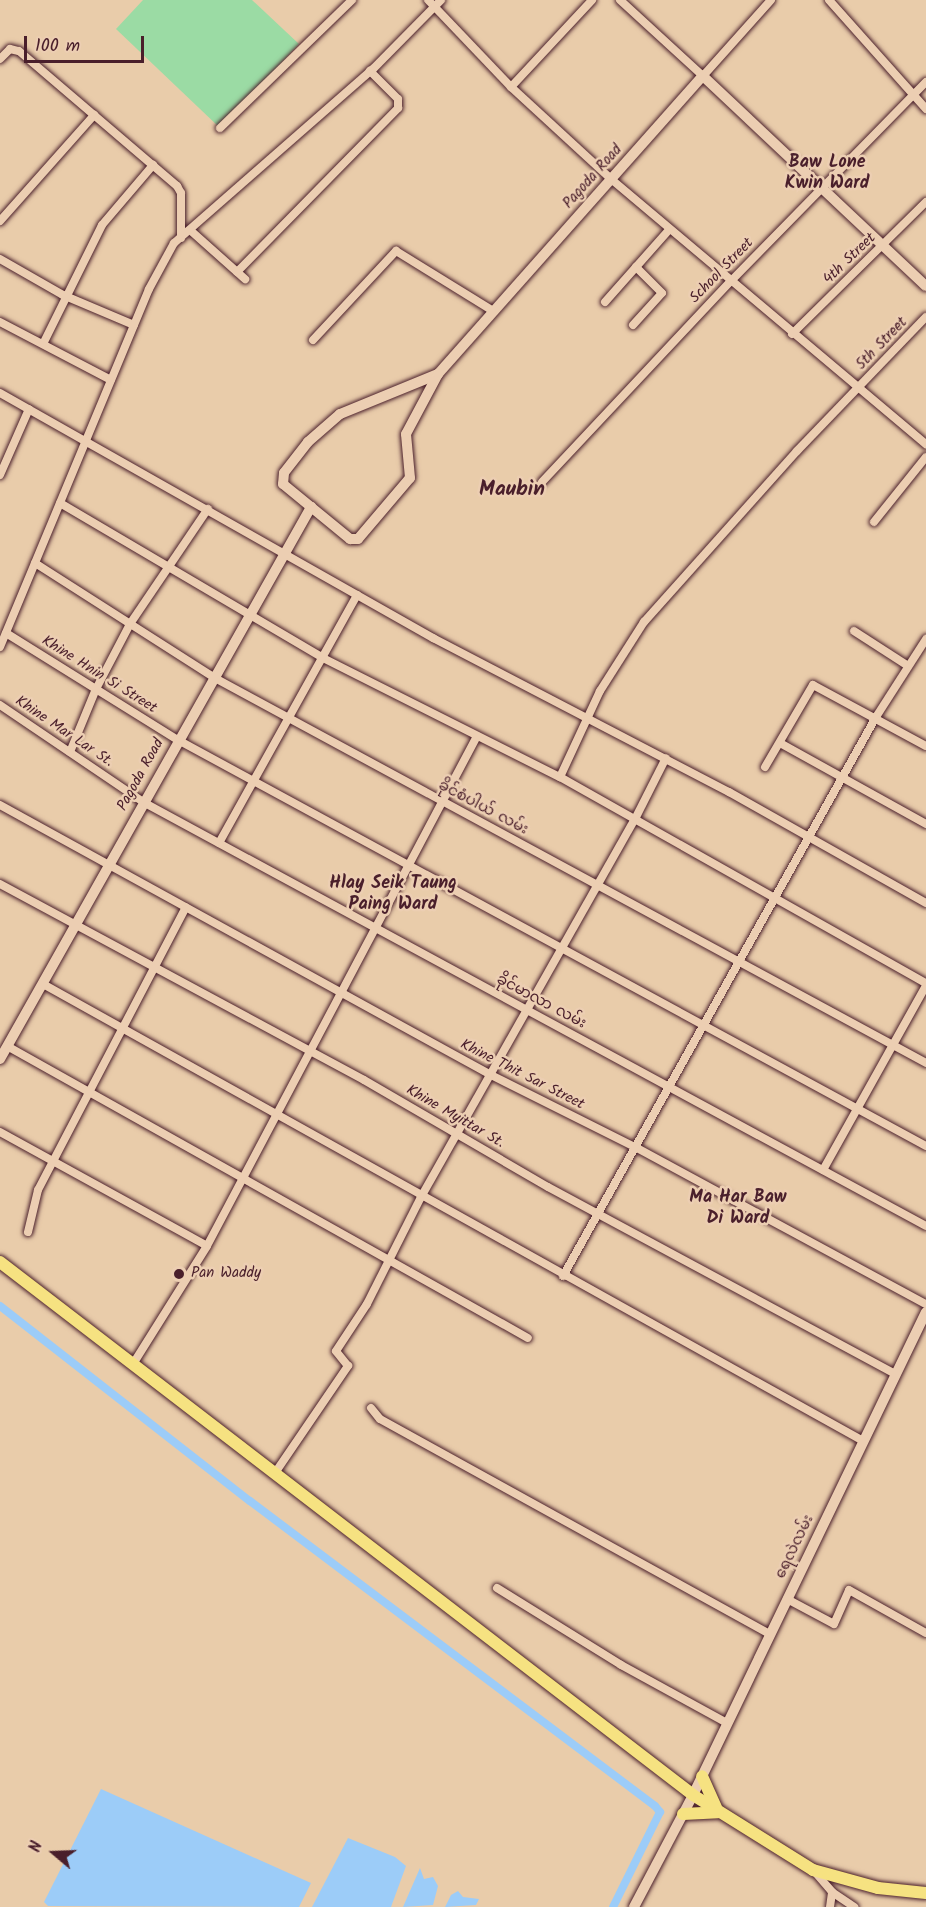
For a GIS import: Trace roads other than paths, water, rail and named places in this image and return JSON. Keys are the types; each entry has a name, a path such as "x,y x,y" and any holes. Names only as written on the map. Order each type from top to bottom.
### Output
{"main road":[{"name":"Pagoda Road","path":"438,374 345,411 308,442 282,481 350,539 358,538 410,478 406,434 438,374 703,76"},
{"path":"703,76 824,186 926,286"},
{"name":"Pagoda Road","path":"3,1052 77,926 143,802 311,507"},
{"path":"0,1262 693,1795 813,1870 878,1888 926,1893"},
{"name":"ရေလဲလမ်း","path":"634,1907 693,1795 926,1312"},
{"path":"702,1776 718,1812"},
{"path":"682,1814 718,1812"}],"street":[{"path":"220,128 352,0"},
{"path":"428,0 511,87 611,179 729,282 926,444"},
{"path":"0,647 149,289 181,237 370,71 441,0"},
{"path":"511,87 592,0"},
{"path":"620,0 703,76"},
{"name":"Pagoda Road","path":"703,76 771,0"},
{"path":"829,0 926,109"},
{"path":"0,59 10,49 16,49 153,165 182,193 181,237"},
{"path":"237,272 398,108 398,99 370,71"},
{"name":"School Street","path":"542,482 729,282 926,82"},
{"path":"0,221 94,115"},
{"path":"43,344 102,225 153,165"},
{"name":"4th Street","path":"792,334 926,202"},
{"path":"190,230 245,279"},
{"path":"605,302 669,230"},
{"path":"313,340 396,251 493,311"},
{"path":"0,259 65,296 134,325"},
{"path":"633,326 662,293 636,267"},
{"name":"5th Street","path":"560,777 588,716 644,622 797,451 926,317"},
{"path":"0,322 111,380"},
{"path":"0,393 357,595 666,758 926,903"},
{"path":"0,475 29,409"},
{"path":"874,522 926,457"},
{"path":"60,502 323,658 560,777 926,985 823,1170"},
{"path":"70,752 96,689 130,624 208,510"},
{"name":"ခိုင်စံပါယ် လမ်း","path":"35,563 213,677 926,1063"},
{"path":"219,843 357,595"},
{"path":"854,631 908,666"},
{"name":"Khine Hnin Si Street","path":"6,633 178,740 926,1146"},
{"path":"563,1276 637,1148 667,1086 739,962 773,897 876,717 926,639"},
{"path":"765,767 813,685 926,746"},
{"name":"Khine Mar Lar St.","path":"0,705 143,802"},
{"path":"133,1364 207,1246 339,992 477,736"},
{"path":"780,743 926,824"},
{"path":"276,1473 348,1365 336,1351 367,1304 388,1258 421,1197 635,819 666,758"},
{"name":"ခိုင်မာလာ လမ်း","path":"143,802 926,1226"},
{"name":"Khine Thit Sar Street","path":"0,806 491,1075 637,1148 926,1304"},
{"name":"Khine Myittar St.","path":"0,884 309,1050 599,1215 896,1374"},
{"path":"28,1232 38,1190 56,1162 92,1095 186,907"},
{"path":"43,984 421,1197 863,1441"},
{"path":"3,1052 92,1095 243,1176 528,1338"},
{"path":"0,1132 207,1246"},
{"path":"371,1408 380,1419 770,1634"},
{"path":"496,1588 621,1665 727,1722"},
{"path":"787,1599 834,1624 849,1590 926,1633"},
{"path":"813,1870 832,1892 854,1907"},
{"path":"830,1907 832,1892"}],"water":[{"path":"101,1789 311,1883 299,1907 48,1906 44,1902"},
{"path":"348,1838 395,1857 406,1866 391,1907 312,1907"},
{"path":"420,1868 424,1879 433,1877 438,1886 433,1905 403,1907"},
{"path":"458,1891 463,1897 479,1899 476,1905 445,1907 451,1895"}],"waterway":[{"path":"0,1306 250,1501 655,1806 660,1812 613,1907"}],"place":[{"name":"Pan Waddy","path":"179,1274"}],"district":[{"name":"Baw Lone Kwin Ward","path":"827,174"},
{"name":"Maubin","path":"512,490"},
{"name":"Hlay Seik Taung Paing Ward","path":"393,895"},
{"name":"Ma Har Baw Di Ward","path":"738,1209"}]}
